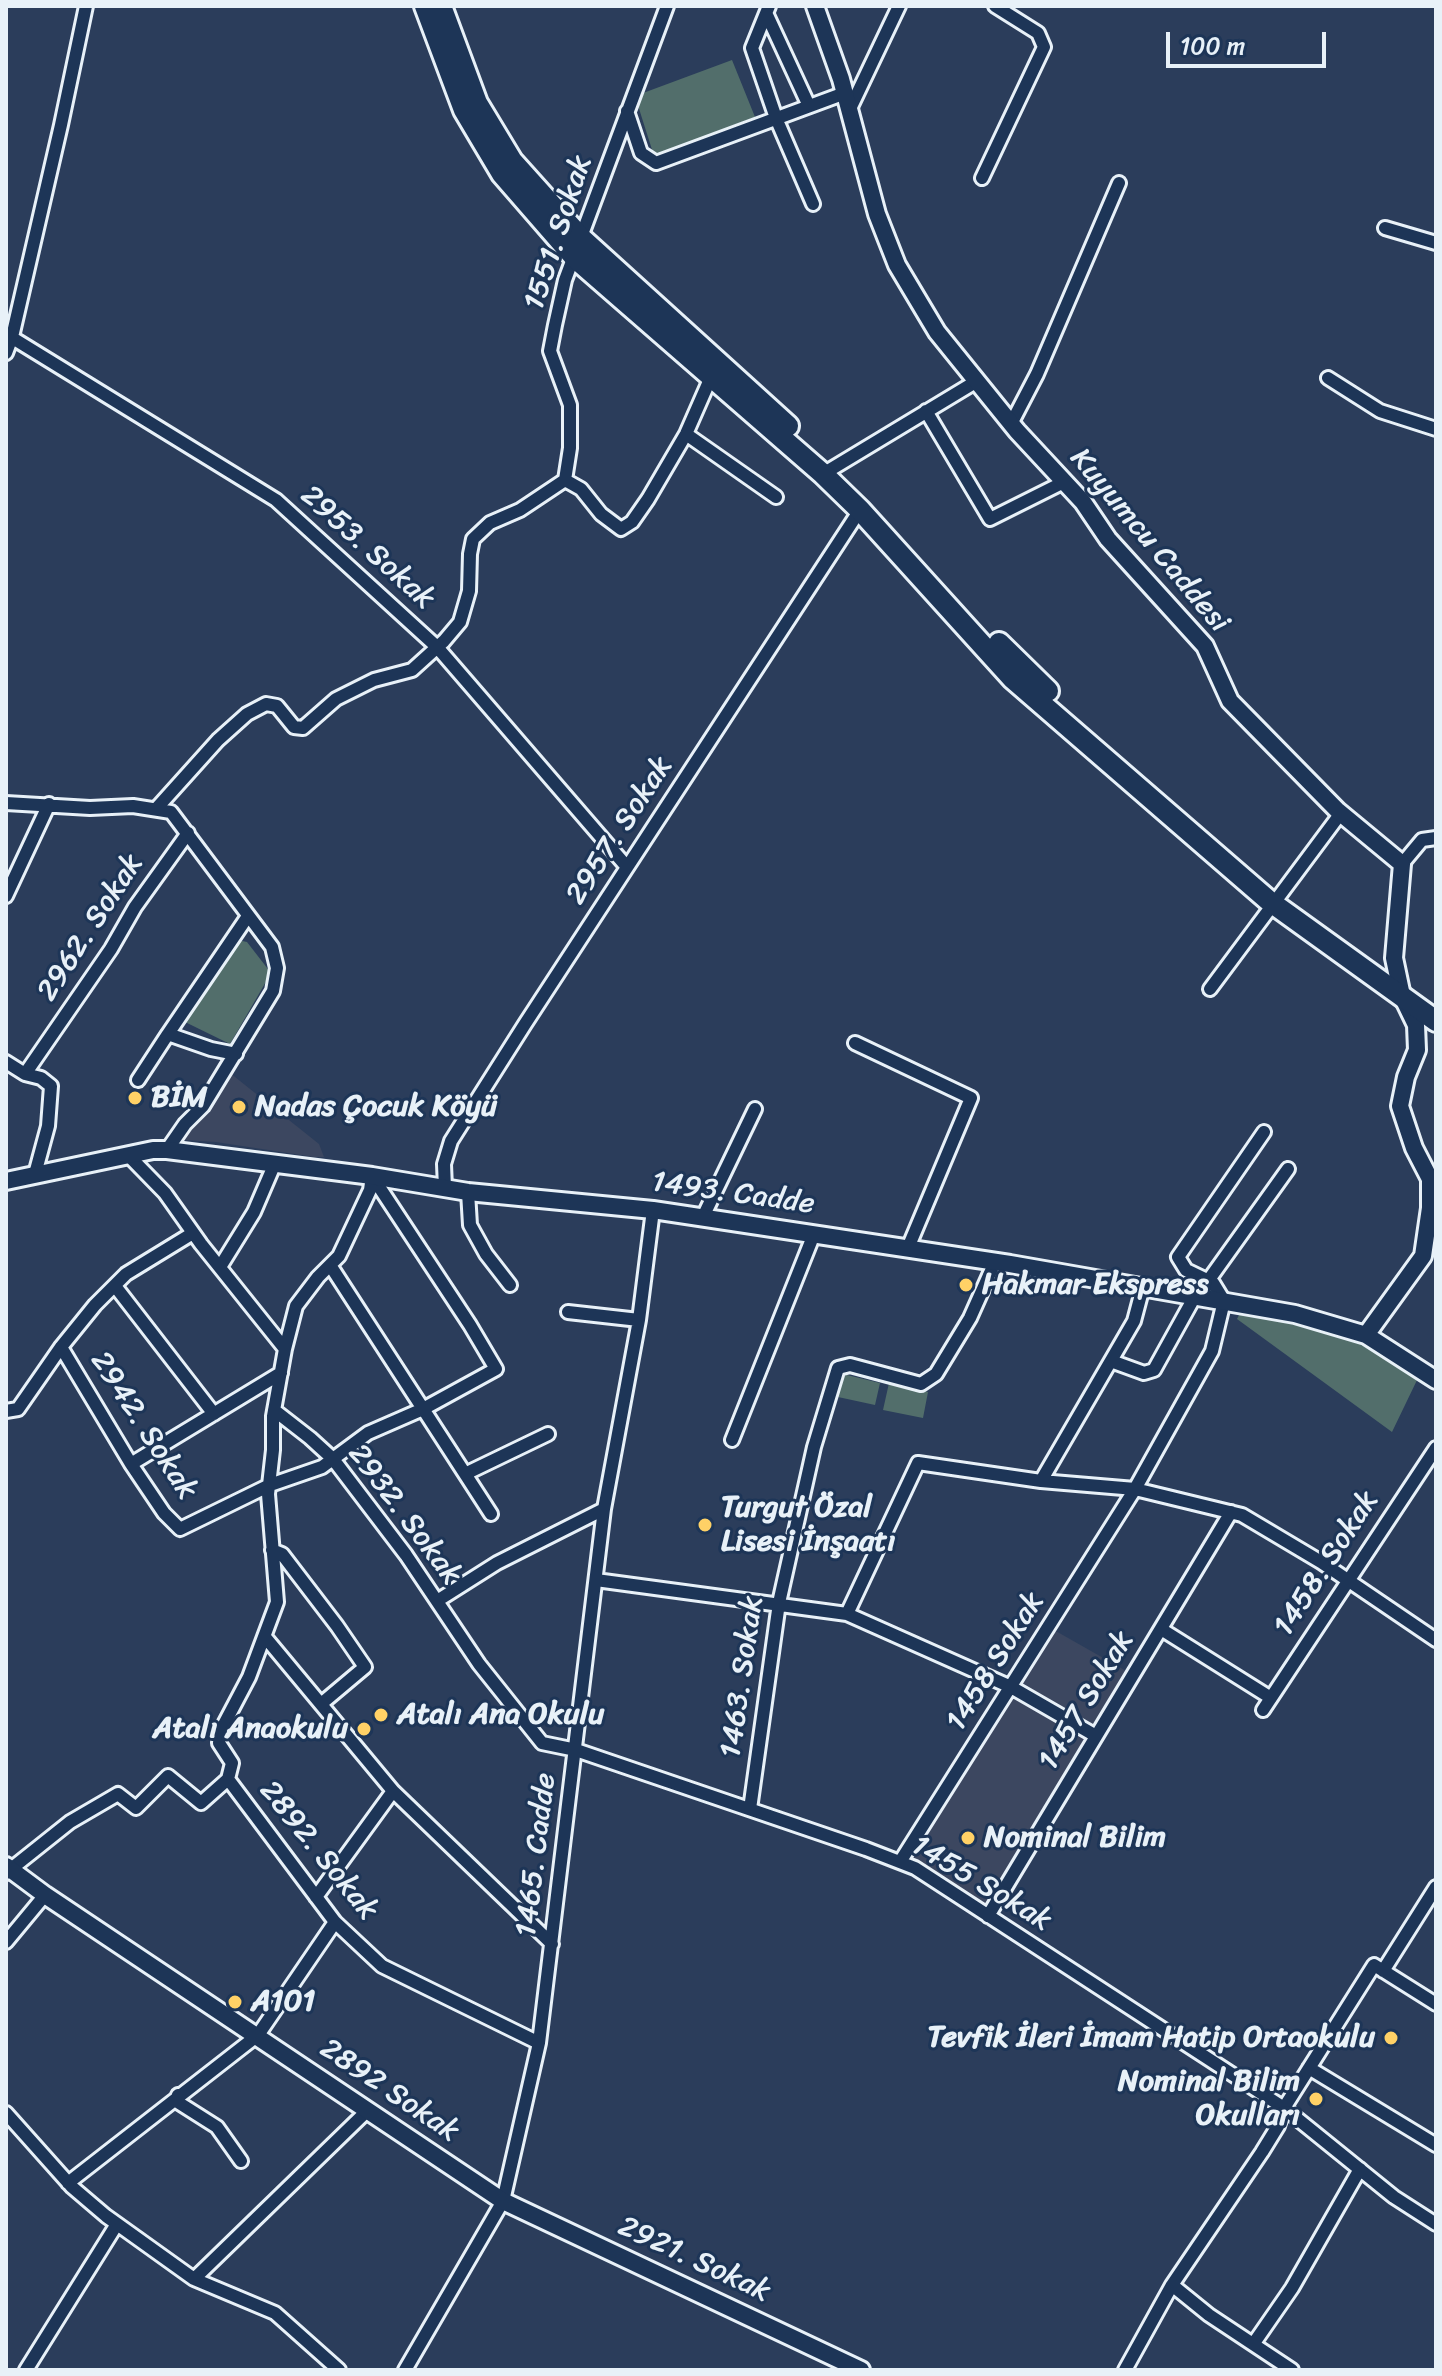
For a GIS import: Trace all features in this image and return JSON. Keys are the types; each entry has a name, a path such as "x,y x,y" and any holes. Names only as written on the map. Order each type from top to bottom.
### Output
{"highway":[{"path":"425,6 464,110 502,174 711,377 828,470 860,510 1013,679 1275,900 1436,1011"},
{"path":"441,6 477,103 512,161 578,248 713,355 1023,669 1275,900"},
{"path":"1400,989 1436,1021"}],"street":[{"path":"6,353 86,6"},
{"name":"1551. Sokak","path":"565,480 570,448 570,405 550,351 565,280 667,6"},
{"name":"Kuyumcu Caddesi","path":"815,6 845,93 877,214 897,265 937,332 1011,424 1083,502 1108,539 1205,646 1230,701 1341,813 1402,864"},
{"path":"849,111 899,6"},
{"path":"982,178 1044,47 1038,33 995,6"},
{"path":"768,10 809,106"},
{"path":"768,10 752,48 776,118 813,204"},
{"path":"627,111 641,153 656,163 845,93"},
{"path":"1011,424 1037,374 1119,183"},
{"path":"1385,228 1436,243"},
{"name":"2953. Sokak","path":"9,335 276,500 437,647 627,867"},
{"path":"156,809 218,740 247,714 266,704 277,706 294,727 303,728 336,699 374,680 412,670 460,622 469,591 473,539 490,523 520,510 565,480 581,489 601,514 621,529 632,522 686,434 711,377"},
{"path":"1328,378 1380,411 1436,429"},
{"path":"828,470 977,381"},
{"path":"926,411 990,519 1064,482"},
{"path":"686,434 776,497"},
{"name":"2957. Sokak","path":"445,1188 444,1164 451,1141 860,510"},
{"path":"6,803 171,812 272,947 277,968 273,991 203,1106 185,1124 167,1150"},
{"path":"6,896 49,804"},
{"path":"1210,989 1341,813"},
{"name":"2962. Sokak","path":"25,1074 111,949 135,907 188,833"},
{"path":"1366,1335 1423,1256 1430,1208 1430,1179 1414,1148 1400,1106 1406,1077 1417,1050 1416,1025 1400,989 1394,958 1402,864 1422,840 1436,838"},
{"path":"138,1080 248,916"},
{"path":"168,1034 236,1054"},
{"path":"855,1043 971,1098 908,1248"},
{"path":"6,1062 51,1086 48,1126 35,1174"},
{"path":"703,1217 755,1109"},
{"path":"1224,1301 1213,1283 1186,1270 1178,1257 1264,1132"},
{"name":"1493. Cadde","path":"6,1181 128,1155 167,1150 372,1176 468,1192 653,1210 995,1262 1295,1314 1366,1335 1436,1380"},
{"path":"128,1155 165,1193 285,1349"},
{"path":"220,1267 254,1212 275,1163"},
{"path":"1208,1281 1288,1169"},
{"path":"7,1870 70,1822 118,1794 136,1808 168,1776 201,1803 228,1779 232,1763 219,1743 220,1732 236,1705 277,1602 270,1485 274,1410 285,1349 296,1306 339,1256 370,1190 372,1176"},
{"path":"270,1485 322,1467 368,1433 423,1409 496,1369 372,1176"},
{"path":"468,1192 470,1225 486,1254 510,1285"},
{"name":"1465. Cadde","path":"405,2370 503,2201 539,2043 604,1509 639,1320 653,1210"},
{"path":"6,1411 18,1409 61,1347 95,1305 126,1274 193,1233"},
{"path":"732,1440 814,1234"},
{"name":"1463. Sokak","path":"750,1809 779,1603 814,1447 838,1368 850,1365 921,1384 936,1374 970,1318 995,1262"},
{"path":"330,1265 491,1514"},
{"path":"115,1286 214,1414"},
{"path":"1041,1481 1134,1321 1143,1287"},
{"path":"1111,1361 1144,1373 1154,1370 1195,1296"},
{"name":"1458 Sokak","path":"900,1862 1135,1489 1212,1351 1224,1301"},
{"path":"568,1312 639,1320"},
{"name":"2942. Sokak","path":"61,1347 131,1464 164,1513 180,1529 270,1485"},
{"path":"131,1464 281,1373"},
{"name":"2932. Sokak","path":"274,1410 333,1459 406,1555 479,1664 542,1743 576,1750"},
{"path":"465,1474 548,1434"},
{"name":"1458. Sokak","path":"1263,1710 1436,1448"},
{"path":"847,1614 918,1463 1041,1481 1135,1489 1242,1515 1436,1640"},
{"path":"437,1601 497,1563 604,1509"},
{"name":"1457 Sokak","path":"988,1916 1231,1512"},
{"path":"272,1550 282,1554 365,1667 321,1704"},
{"path":"596,1580 847,1614 1011,1687 1096,1736"},
{"path":"1161,1629 1271,1698"},
{"path":"265,1637 393,1791 552,1944"},
{"name":"1455 Sokak","path":"576,1750 915,1868 1284,2108 1394,2197 1436,2224"},
{"name":"2892. Sokak","path":"228,1779 335,1922 382,1966 539,2043"},
{"path":"316,1897 393,1791"},
{"name":"2892 Sokak","path":"7,1870 503,2201"},
{"path":"1125,2370 1172,2285 1262,2152 1309,2068 1436,1887"},
{"path":"6,1942 45,1895"},
{"path":"68,2183 258,2035 335,1922"},
{"path":"1378,1968 1436,2004"},
{"path":"1309,2068 1436,2145"},
{"path":"178,2095 176,2101 217,2127 241,2161"},
{"path":"194,2279 367,2111"},
{"path":"6,2113 68,2183 117,2224 194,2279 275,2313 339,2370"},
{"path":"1254,2343 1292,2288 1360,2169"},
{"name":"2921. Sokak","path":"503,2201 861,2370"},
{"path":"26,2370 117,2224"},
{"path":"1172,2285 1209,2315 1292,2370"}],"shaded area":[{"name":"Nadas Çocuk Köyü","path":"230,1073 319,1144 324,1157 184,1140"},
{"path":"1054,1630 1128,1672 986,1907 911,1859"}],"green space":[{"path":"732,60 755,117 654,156 635,96"},
{"path":"238,940 247,942 271,973 230,1044 185,1022"},
{"path":"1241,1311 1342,1332 1418,1378 1392,1432 1237,1319"},
{"path":"843,1374 880,1383 875,1405 838,1397"},
{"path":"889,1383 928,1392 923,1418 883,1410"}],"place":[{"name":"BİM","path":"135,1098"},
{"name":"Nadas Çocuk Köyü","path":"239,1107"},
{"name":"Hakmar Ekspress","path":"966,1285"},
{"name":"Turgut Özal Lisesi İnşaatı","path":"705,1525"},
{"name":"Atalı Ana Okulu","path":"381,1715"},
{"name":"Atalı Anaokulu","path":"364,1729"},
{"name":"Nominal Bilim","path":"968,1838"},
{"name":"A101","path":"235,2002"},
{"name":"Tevfik İleri İmam Hatip Ortaokulu","path":"1391,2038"},
{"name":"Nominal Bilim Okulları","path":"1316,2099"}]}
